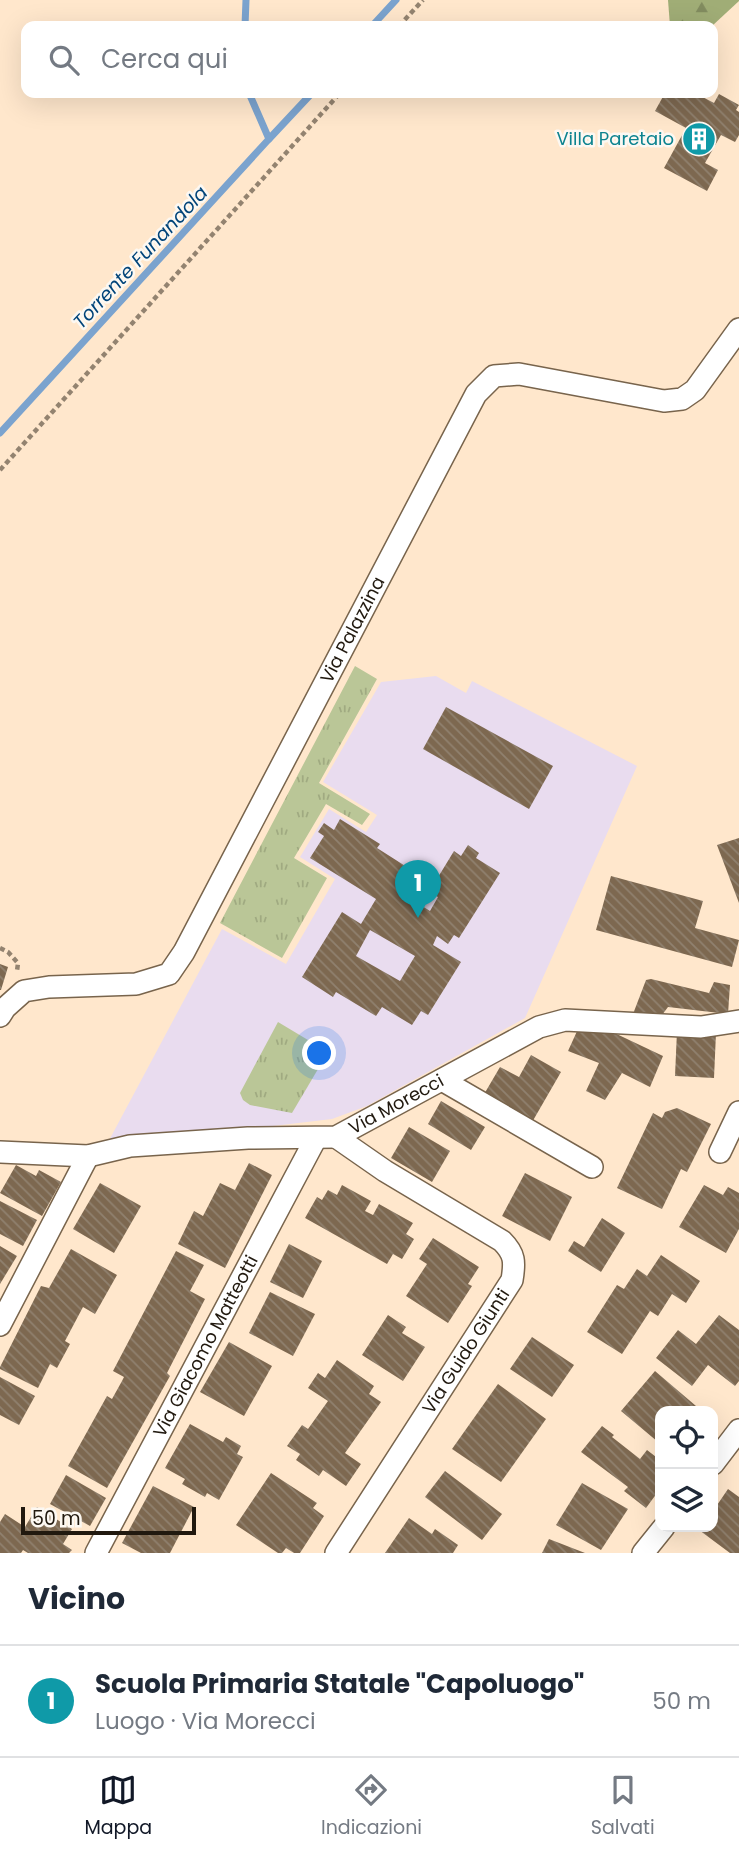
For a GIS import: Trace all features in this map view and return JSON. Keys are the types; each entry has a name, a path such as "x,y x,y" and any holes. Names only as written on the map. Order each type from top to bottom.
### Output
{"street":[{"name":"Via Palazzina","path":"0,1016 5,1008 24,992 49,987 136,984 169,974 184,953 476,394 494,376 519,374 664,401 682,400 695,390 739,329"},
{"name":"Via Morecci","path":"0,1152 88,1156 130,1146 248,1138 326,1138 442,1080 539,1027 565,1020 701,1027 739,1021"},
{"path":"442,1080 592,1167"},
{"path":"720,1152 739,1112"},
{"name":"Via Giacomo Matteotti","path":"96,1553 326,1138"},
{"name":"Via Guido Giunti","path":"326,1138 502,1241 512,1250 515,1259 512,1280 336,1553"},
{"path":"0,1325 88,1156"},
{"path":"718,1457 739,1430"},
{"path":"643,1553 660,1532"}],"path":[{"path":"404,21 423,0"},
{"path":"0,470 335,98"}],"shaded area":[{"path":"436,676 466,693 472,681 637,766 525,1018 367,1106 332,1119 106,1146 222,929 286,964 335,879 300,857 329,809 366,832 377,815 323,782 381,682"}],"green space":[{"path":"668,0 739,0 717,21 670,21"},
{"path":"355,666 377,679 319,783 370,814 362,825 326,804 294,858 327,878 282,958 220,923"},
{"path":"278,1022 318,1046 324,1059 292,1113 250,1105 243,1100 240,1093"}],"building":[{"name":"Villa Paretaio","path":"719,94 739,105 736,110 739,112 739,135 735,142 721,135 705,163 718,170 707,191 664,168 686,128 655,111 662,98 704,98 714,103"},
{"path":"446,707 553,766 529,809 423,749"},
{"path":"340,819 380,844 377,848 410,869 397,890 430,911 438,897 429,892 454,851 461,856 468,845 479,853 476,858 500,873 459,938 454,935 448,944 437,936 433,945 461,962 428,1015 421,1011 412,1025 382,1007 376,1016 336,992 333,997 302,977 342,912 361,924 376,899 310,858 324,836 318,832 324,823 334,830","holes":["370,930 415,956 400,981 356,956"]},
{"path":"739,838 739,903 717,845"},
{"path":"611,876 703,901 695,928 739,940 732,967 596,930"},
{"path":"0,964 8,967 1,990 0,990"},
{"path":"646,980 709,993 714,982 730,985 728,1014 668,1007 662,1015 633,1014"},
{"path":"578,1029 606,1029 663,1056 650,1087 622,1073 605,1100 586,1091 599,1063 568,1051"},
{"path":"677,1031 716,1033 714,1078 675,1076"},
{"path":"531,1055 561,1072 531,1124 483,1096 500,1067 519,1077"},
{"path":"441,1101 485,1127 471,1150 428,1124"},
{"path":"677,1108 711,1124 687,1172 681,1169 662,1209 617,1188 653,1113 662,1118 665,1112"},
{"path":"409,1127 450,1151 432,1182 391,1158"},
{"path":"249,1163 272,1175 225,1268 178,1244 194,1211 203,1216 220,1183 235,1190"},
{"path":"16,1165 36,1176 39,1170 61,1182 42,1216 0,1193"},
{"path":"525,1173 572,1197 550,1241 502,1216"},
{"path":"100,1183 141,1206 114,1253 73,1229"},
{"path":"342,1185 371,1201 365,1211 373,1215 379,1204 413,1223 406,1234 414,1239 402,1259 393,1254 387,1264 305,1218 317,1197 322,1200 328,1190 337,1195"},
{"path":"704,1185 723,1195 728,1187 739,1193 739,1229 726,1253 679,1227"},
{"path":"0,1201 37,1220 23,1246 0,1234"},
{"path":"602,1218 625,1233 601,1272 568,1251 574,1241 584,1247"},
{"path":"433,1238 479,1267 468,1284 472,1286 448,1323 406,1296 427,1264 419,1259"},
{"path":"289,1244 322,1261 303,1298 270,1282"},
{"path":"0,1246 17,1256 0,1284"},
{"path":"71,1249 117,1275 95,1314 83,1307 65,1341 70,1344 57,1368 50,1364 38,1388 0,1367 41,1286 49,1288"},
{"path":"176,1251 204,1265 190,1291 205,1299 167,1373 170,1376 107,1488 68,1466 107,1396 112,1399 122,1381 124,1377 113,1371"},
{"path":"661,1255 700,1281 686,1303 672,1294 658,1316 650,1311 622,1354 587,1332 617,1285 624,1289 637,1269 647,1276"},
{"path":"270,1292 315,1314 293,1356 249,1333"},
{"path":"388,1315 406,1327 402,1333 425,1347 403,1381 362,1355"},
{"path":"719,1315 739,1330 739,1381 735,1386 708,1365 692,1386 656,1358 678,1330 696,1344"},
{"path":"532,1337 574,1365 552,1397 510,1369"},
{"path":"229,1342 272,1366 244,1416 200,1392"},
{"path":"337,1360 374,1386 369,1394 381,1402 345,1453 361,1464 346,1486 323,1470 319,1476 296,1460 300,1454 287,1446 302,1425 308,1429 328,1401 308,1388 318,1373 325,1378"},
{"path":"655,1371 696,1406 655,1406 655,1439 621,1411"},
{"path":"0,1377 35,1396 19,1425 0,1415"},
{"path":"498,1384 546,1419 501,1482 452,1449"},
{"path":"190,1424 223,1442 226,1437 241,1446 237,1454 243,1457 219,1500 207,1493 205,1497 182,1484 185,1479 165,1468"},
{"path":"602,1426 640,1459 647,1450 655,1456 655,1496 646,1508 624,1491 628,1487 581,1452"},
{"path":"445,1471 502,1514 482,1540 425,1497"},
{"path":"271,1473 317,1503 313,1508 324,1516 300,1553 286,1548 282,1553 278,1553 236,1525"},
{"path":"66,1475 106,1498 90,1526 50,1504"},
{"path":"582,1483 628,1509 601,1550 556,1525"},
{"path":"153,1486 194,1507 170,1553 141,1553 122,1543"},
{"path":"728,1489 739,1497 739,1553 730,1553 702,1532 718,1532 718,1504"},
{"path":"37,1507 72,1529 63,1544 72,1550 69,1553 28,1553 23,1550 21,1553 0,1553 0,1522 5,1514 25,1527"},
{"path":"409,1518 432,1534 435,1529 458,1545 453,1553 385,1553"},
{"path":"549,1539 585,1553 542,1553"}],"waterway":[{"name":"Torrente Funandola","path":"245,21 246,0"},
{"path":"377,21 396,0"},
{"name":"Torrente Funandola","path":"0,433 269,139 251,98"},
{"path":"269,139 307,98"}],"place":[{"name":"Villa Paretaio","path":"699,139"},
{"name":"Scuola Primaria Statale \"Capoluogo\"","path":"418,918"}]}
